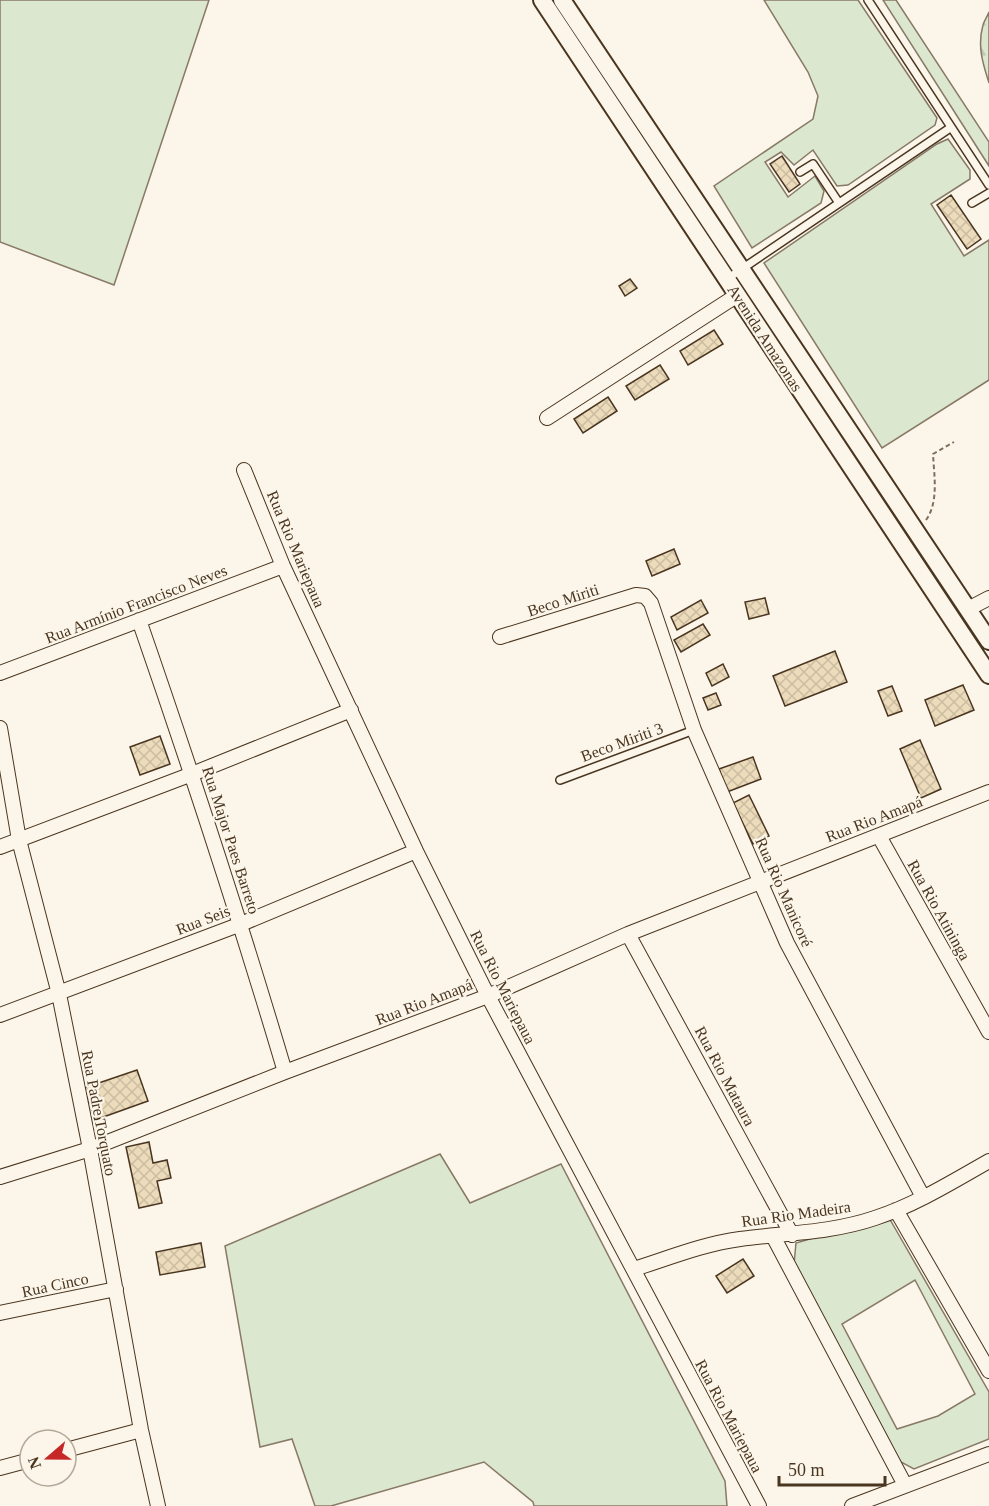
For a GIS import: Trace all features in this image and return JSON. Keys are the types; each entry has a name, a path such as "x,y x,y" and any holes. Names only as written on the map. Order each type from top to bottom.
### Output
{"street":[{"name":"Avenida Amazonas","path":"542,0 989,675"},
{"name":"Avenida Amazonas","path":"562,0 989,641"},
{"path":"547,418 736,296"},
{"name":"Rua Rio Mariepaua","path":"244,470 283,566 416,850 488,996 759,1506"},
{"name":"Rua Armínio Francisco Neves","path":"0,673 283,566"},
{"name":"Beco Miriti","path":"500,637 636,595"},
{"name":"Rua Rio Manicoré","path":"636,595 645,596 651,603 694,730 787,943 923,1197"},
{"path":"968,609 989,598"},
{"name":"Rua Major Paes Barreto","path":"139,620 241,924 285,1072"},
{"path":"0,846 192,774 351,710"},
{"name":"Rua Padre Torquato","path":"0,728 19,840 59,994 90,1149 141,1430 158,1506"},
{"name":"Rua Rio Amapá","path":"0,1177 90,1149 285,1072 488,996 628,934 989,792"},
{"name":"Rua Rio Atininga","path":"879,836 989,1032"},
{"name":"Rua Seis","path":"0,1015 241,924 416,850"},
{"name":"Rua Rio Mataura","path":"628,934 792,1235"},
{"name":"Rua Rio Madeira","path":"634,1269 711,1244 831,1229 873,1219 923,1197 989,1161"},
{"path":"896,1210 989,1371"},
{"path":"773,1236 905,1485"},
{"name":"Rua Cinco","path":"0,1313 116,1290"},
{"path":"78,1447 141,1430"},
{"path":"852,1506 989,1454"},
{"path":"0,1468 18,1463"}],"lane":[{"path":"868,0 989,185"},
{"path":"726,279 950,128"},
{"path":"800,172 813,164 839,202"},
{"path":"972,203 989,193"},
{"name":"Beco Miriti 3","path":"560,780 694,730"}],"path":[{"path":"917,532 931,513 935,489 933,454 954,442"}],"green space":[{"path":"0,0 209,0 114,285 0,242"},
{"path":"764,0 858,0 937,118 935,125 848,185 837,186 813,150 794,165 781,152 765,162 788,197 815,176 824,191 821,203 752,248 714,186 813,119 818,96 808,72"},
{"path":"883,0 896,0 989,142 989,166"},
{"path":"989,12 989,83 983,62 981,33"},
{"path":"948,139 970,170 970,179 931,204 964,256 989,240 989,380 882,448 764,263 937,144"},
{"path":"440,1154 470,1203 561,1164 725,1481 727,1506 534,1506 533,1502 484,1462 331,1506 315,1506 292,1439 260,1447 225,1246"},
{"path":"888,1216 989,1392 989,1439 914,1469 899,1461 794,1264 796,1243","holes":["915,1280 975,1394 938,1416 897,1429 842,1324"]}],"building":[{"path":"782,156 800,184 789,192 770,164"},
{"path":"951,195 981,239 967,249 937,205"},
{"path":"630,279 637,288 625,296 619,286"},
{"path":"714,330 723,344 688,365 680,351"},
{"path":"660,365 669,379 635,400 626,386"},
{"path":"608,397 617,411 583,433 574,419"},
{"path":"674,549 680,564 652,576 646,561"},
{"path":"765,598 769,614 749,619 745,602"},
{"path":"701,600 708,613 677,630 671,617"},
{"path":"703,624 710,635 681,652 674,640"},
{"path":"835,651 847,682 785,706 773,676"},
{"path":"723,664 729,677 712,686 706,673"},
{"path":"963,685 974,710 935,726 925,700"},
{"path":"892,686 902,711 888,716 878,691"},
{"path":"716,693 721,705 708,710 703,698"},
{"path":"160,736 170,764 140,775 130,747"},
{"path":"920,740 941,789 921,798 900,749"},
{"path":"753,757 761,779 727,792 719,769"},
{"path":"749,795 769,836 753,844 733,803"},
{"path":"137,1070 148,1101 95,1120 84,1088"},
{"path":"149,1142 153,1163 167,1160 171,1178 157,1181 162,1203 139,1208 126,1147"},
{"path":"201,1243 205,1267 160,1275 156,1252"},
{"path":"743,1259 754,1276 727,1293 716,1276"}]}
